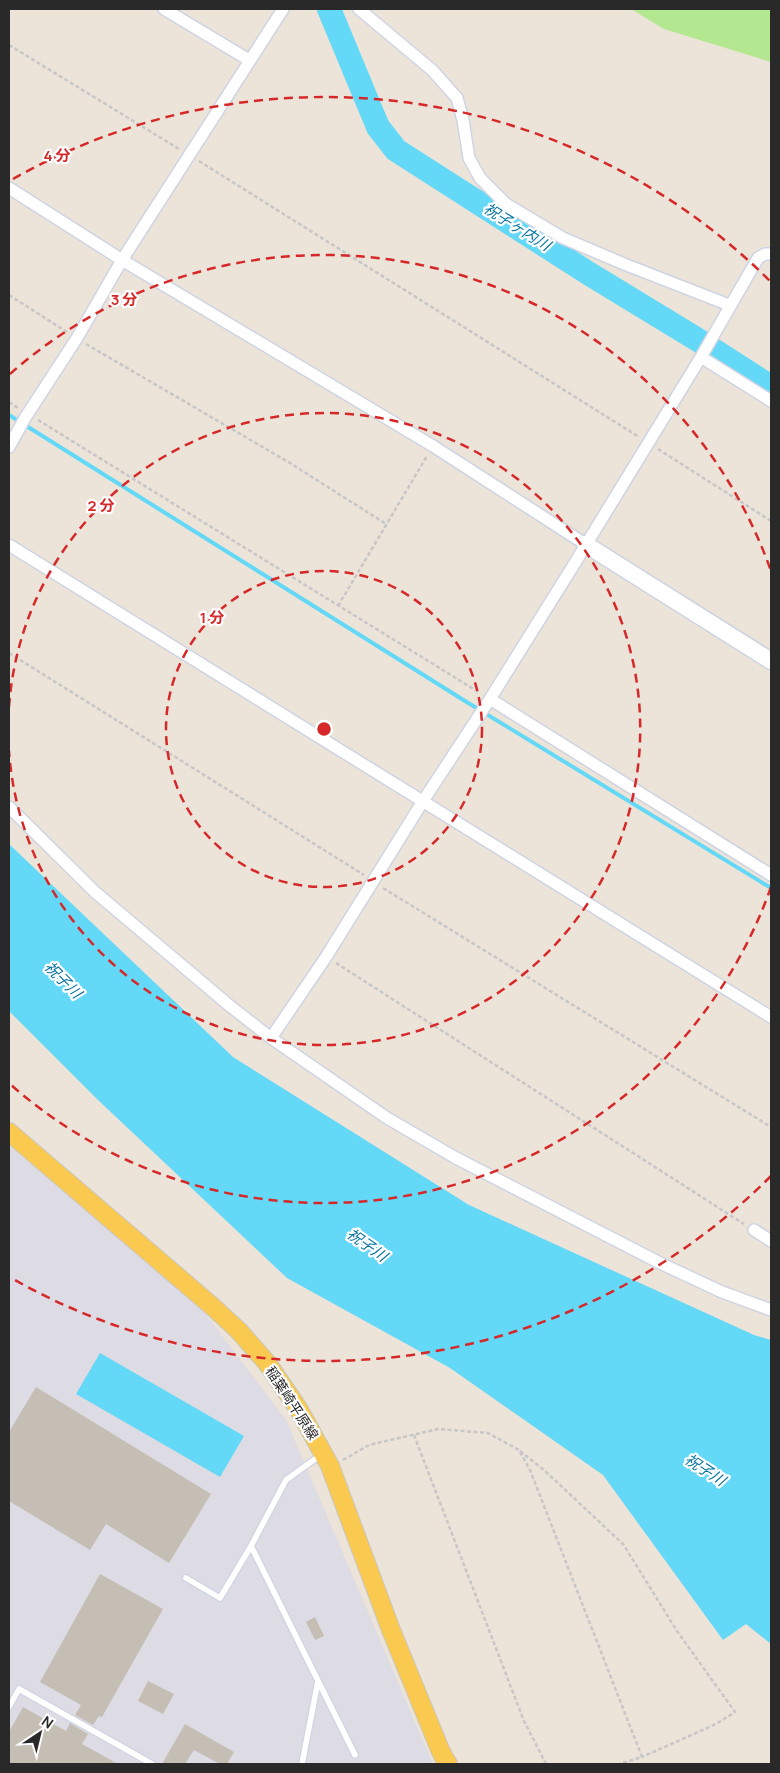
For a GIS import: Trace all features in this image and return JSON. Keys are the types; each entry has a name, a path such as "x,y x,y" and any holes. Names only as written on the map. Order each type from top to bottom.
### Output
{"main road":[{"name":"稲葉崎平原線","path":"9,1132 186,1282 238,1330 267,1363 298,1408 327,1460 391,1630 441,1752 448,1764"}],"street":[{"path":"164,9 249,60"},
{"path":"9,447 77,338 122,260 283,9"},
{"path":"359,9 432,70 457,98 463,120 469,158 480,178 506,204 539,225 569,240 729,305"},
{"path":"9,188 122,260 433,446 771,661"},
{"path":"271,1038 374,882 423,801 573,566 712,339 729,305 758,258 771,254"},
{"path":"701,356 771,401"},
{"path":"9,545 771,1017"},
{"path":"488,701 771,875"},
{"path":"9,807 95,892 271,1038 387,1118 456,1158 563,1211 662,1264 722,1292 771,1310"},
{"path":"754,1230 771,1241"}],"lane":[{"path":"186,1578 220,1598 251,1546 286,1480 327,1460"},
{"path":"251,1546 355,1755"},
{"path":"302,1764 318,1681"},
{"path":"9,1707 19,1689 152,1764"}],"path":[{"path":"9,45 190,155 771,521"},
{"path":"9,296 290,463 386,524"},
{"path":"27,417 338,606 488,701"},
{"path":"338,606 433,446"},
{"path":"9,652 374,882 771,1128"},
{"path":"326,957 754,1230"},
{"path":"327,1460 369,1445 438,1429 488,1433 519,1450 544,1470 623,1544 677,1631 735,1712 716,1724 642,1757 619,1764"},
{"path":"414,1435 524,1721 546,1764"},
{"path":"519,1450 530,1470 642,1757"}],"shaded area":[{"path":"9,1146 201,1308 286,1420 433,1764 9,1764"}],"green space":[{"path":"631,9 771,9 771,62 664,29"}],"water":[{"name":"祝子川","path":"9,844 233,1057 469,1205 754,1335 771,1340 771,1644 746,1624 723,1640 603,1475 450,1368 287,1278 98,1100 9,1011"},
{"path":"100,1353 244,1436 220,1477 76,1394"}],"building":[{"path":"36,1387 211,1494 169,1563 106,1524 90,1550 9,1501 9,1432"},
{"path":"100,1574 163,1609 102,1717 99,1716 93,1725 75,1715 81,1705 40,1682"},
{"path":"315,1617 324,1636 315,1640 306,1622"},
{"path":"148,1681 174,1694 163,1714 138,1701"},
{"path":"23,1707 66,1731 70,1723 88,1734 82,1744 118,1764 9,1764 9,1732"},
{"path":"185,1724 234,1752 227,1764 220,1764 194,1750 185,1764 162,1764"}],"waterway":[{"name":"祝子ヶ内川","path":"329,9 378,127 396,150 771,387"},
{"path":"9,415 465,701 771,888"}]}
